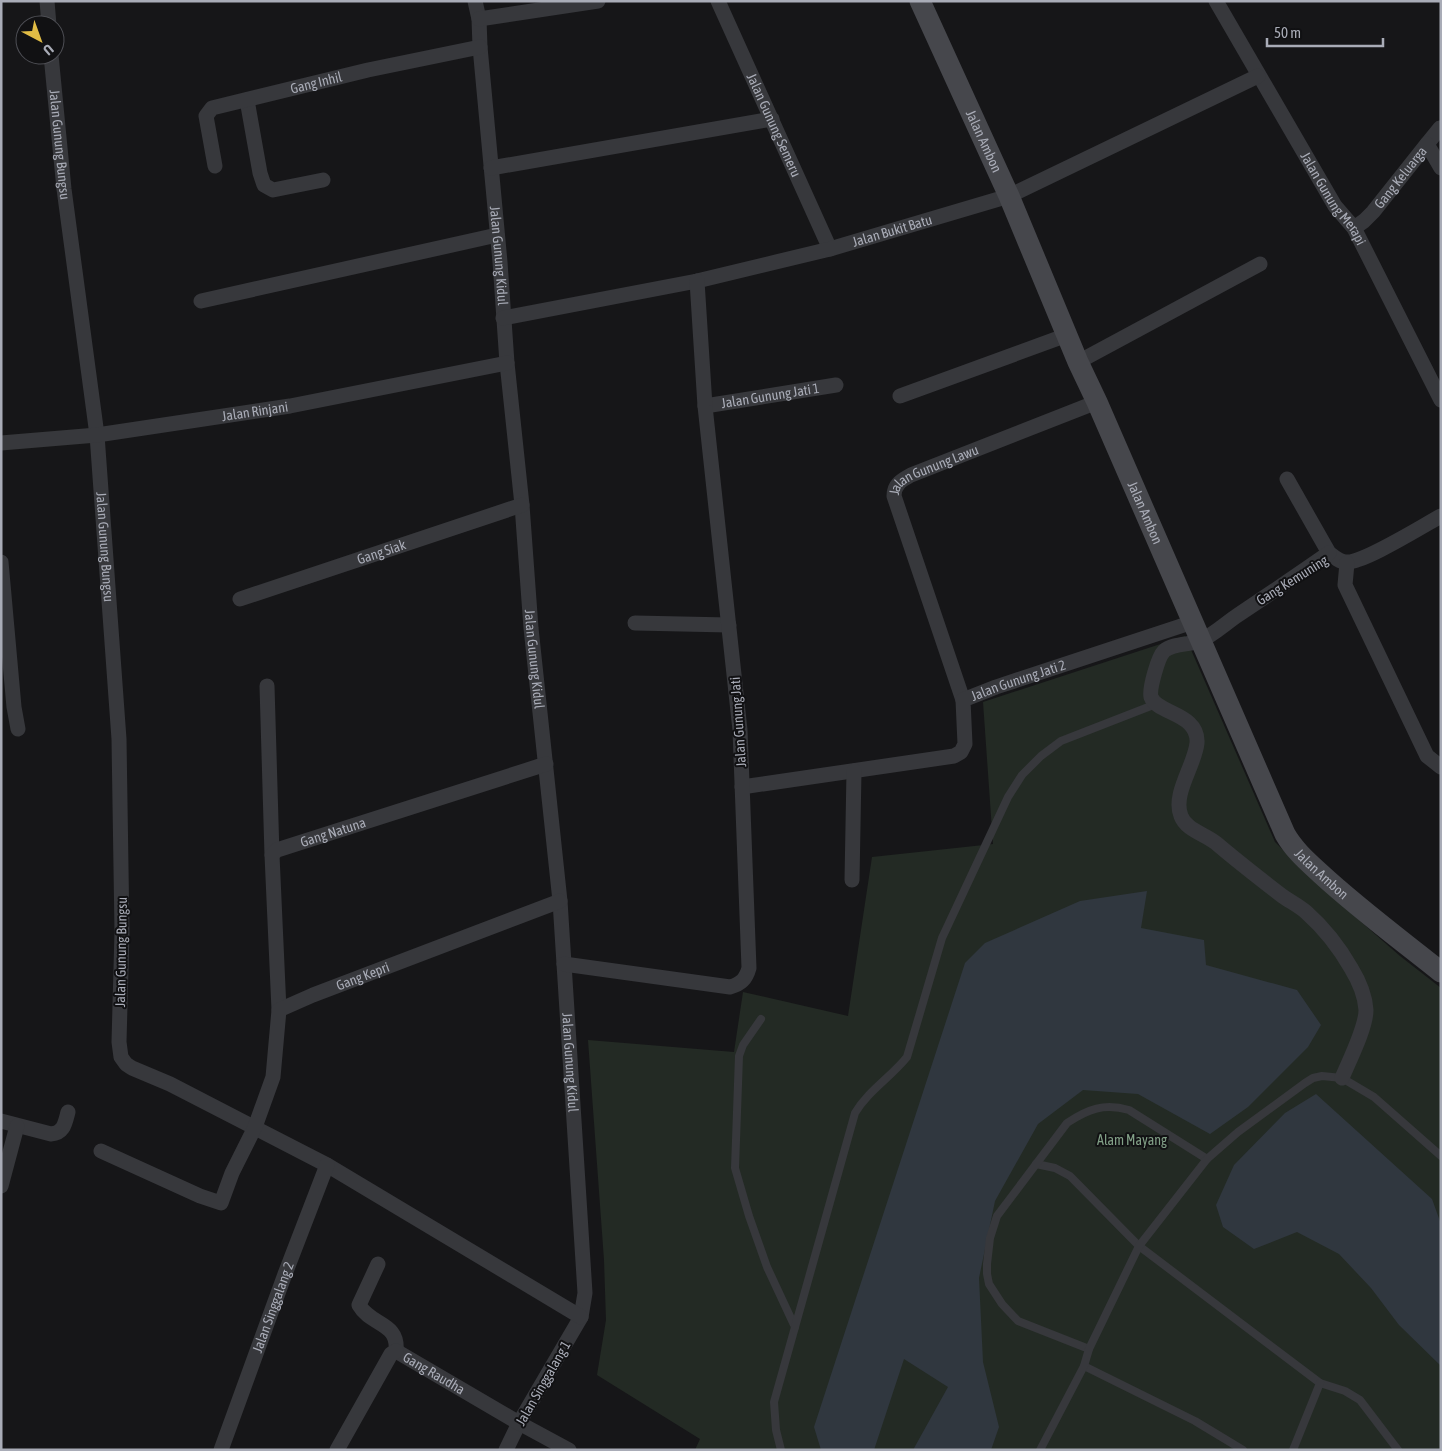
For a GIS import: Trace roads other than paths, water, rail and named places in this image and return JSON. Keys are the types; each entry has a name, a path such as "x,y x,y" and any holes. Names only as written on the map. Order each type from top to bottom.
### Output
{"street":[{"path":"47,1 48,15"},
{"name":"Jalan Gunung Kidul","path":"475,1 479,19 503,318 522,505 531,628 560,901 585,1293 582,1317"},
{"path":"479,19 598,1"},
{"name":"Jalan Gunung Semeru","path":"718,1 830,249"},
{"name":"Jalan Ambon","path":"920,1 1009,196 1066,335 1291,844 1340,892 1441,972"},
{"name":"Jalan Gunung Merapi","path":"1216,1 1335,206 1354,228 1441,400"},
{"name":"Gang Inhil","path":"215,166 207,114 212,108 368,70 480,47"},
{"name":"Jalan Gunung Bungsu","path":"52,65 64,188 97,435 119,739 122,932 119,1054 126,1064 255,1127"},
{"name":"Jalan Bukit Batu","path":"503,318 697,281 830,249 1009,196 1258,76"},
{"path":"247,100 260,173 264,185 273,190 323,180"},
{"path":"491,168 772,119"},
{"path":"1427,144 1440,128"},
{"name":"Gang Keluarga","path":"1354,228 1373,212 1427,144 1441,168"},
{"path":"201,301 497,235"},
{"path":"1078,362 1260,264"},
{"name":"Jalan Gunung Jati","path":"564,964 730,987 739,984 746,978 749,968 740,730 705,406 697,281"},
{"path":"900,396 1066,335"},
{"name":"Jalan Rinjani","path":"1,443 97,435 290,406 507,363"},
{"name":"Jalan Gunung Jati 1","path":"705,406 836,385"},
{"name":"Jalan Gunung Lawu","path":"963,700 894,496 894,490 902,480 911,475 1097,402"},
{"path":"1287,479 1329,553"},
{"name":"Gang Siak","path":"240,599 522,505"},
{"name":"Gang Kemuning","path":"1197,631 1329,553 1336,559 1347,563 1356,561 1441,516"},
{"path":"1,562 7,612 14,707 18,729"},
{"path":"1347,563 1345,585 1427,756 1441,767"},
{"path":"634,623 729,625"},
{"path":"1197,631 1163,652 1157,666 1151,692 1156,704 1192,726 1196,733 1197,742 1181,790 1179,810 1184,822 1212,840 1306,912 1327,933 1345,958 1361,985 1366,1011 1364,1024 1342,1078"},
{"name":"Jalan Gunung Jati 2","path":"742,787 954,756 961,752 965,744 963,700 996,687 1197,631"},
{"path":"102,1151 200,1196 221,1203 232,1173 255,1127 273,1077 279,1010 267,686"},
{"path":"1427,756 1441,748"},
{"name":"Gang Natuna","path":"272,855 277,850 546,764"},
{"path":"852,880 854,771"},
{"name":"Gang Kepri","path":"279,1010 313,995 560,901"},
{"path":"1,1121 57,1134 63,1129 68,1112"},
{"path":"1,1186 17,1126"},
{"path":"255,1127 327,1165 582,1317"},
{"name":"Jalan Singgalang 2","path":"221,1450 327,1165"},
{"path":"378,1264 359,1305 362,1311 369,1317 392,1332 397,1344 396,1351"},
{"name":"Jalan Singgalang 1","path":"506,1450 519,1424 582,1317"},
{"name":"Gang Raudha","path":"337,1450 391,1354 396,1351 519,1424 569,1450"}],"lane":[{"path":"781,1450 776,1430 774,1402 855,1113 862,1101 895,1072 907,1057 942,938 1008,797 1034,762 1061,741 1156,704"},
{"path":"761,1019 744,1044 739,1056 735,1168 766,1267 795,1327"},
{"path":"1040,1450 1084,1366 1089,1349 1138,1246 1207,1159 1238,1132 1313,1078 1322,1076 1342,1078 1374,1097 1441,1156"},
{"path":"1089,1349 1018,1320 1002,1304 990,1284 986,1264 990,1238 997,1216 1067,1123 1083,1112 1102,1107 1117,1107 1129,1110 1207,1159"},
{"path":"1036,1164 1054,1168 1070,1176 1138,1246 1320,1383 1345,1391 1360,1400 1398,1450"},
{"path":"1084,1366 1195,1421 1243,1450"},
{"path":"1293,1450 1320,1383"}],"park label":[{"name":"Alam Mayang","path":"1132,1140"}]}
